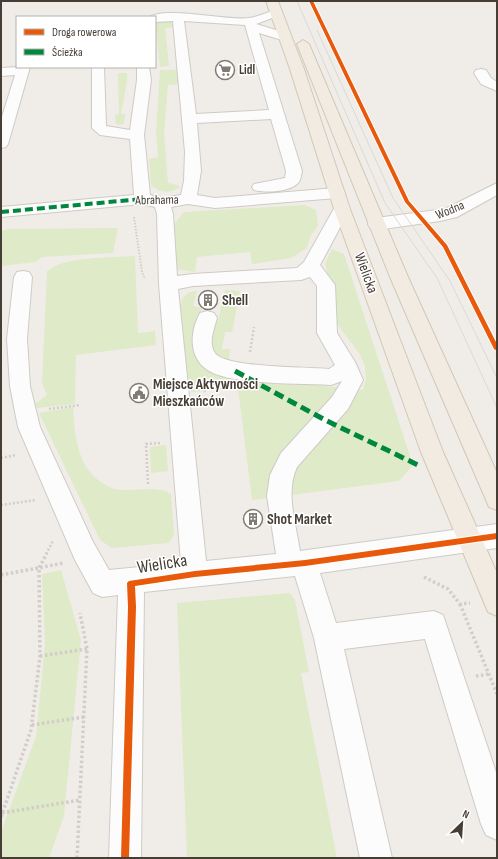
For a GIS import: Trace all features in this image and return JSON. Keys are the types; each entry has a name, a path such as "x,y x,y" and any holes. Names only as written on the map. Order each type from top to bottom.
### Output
{"main road":[{"name":"Wielicka","path":"272,1 297,68 339,201 441,476 497,603"},
{"name":"Wielicka","path":"286,1 376,224 482,469 497,499"}],"street":[{"path":"221,32 251,26 276,13"},
{"path":"178,17 190,119 193,166 189,196 278,185 292,180 294,171 251,26"},
{"path":"156,18 178,17 251,26 285,36"},
{"path":"98,68 99,128 105,132 137,135"},
{"path":"142,199 137,135 144,80 143,68"},
{"path":"1,72 23,69 2,139"},
{"path":"481,73 486,81 497,86"},
{"path":"190,119 276,114"},
{"name":"Wodna","path":"376,224 440,216 451,213 497,188"},
{"name":"Abrahama","path":"1,212 142,199 162,203 189,196 215,203 339,201"},
{"path":"168,284 216,279 301,274 311,266 339,201"},
{"path":"162,203 165,214 168,284 195,574"},
{"path":"311,266 326,285 328,333 348,368 353,380 340,403 289,460 282,475 279,496 298,564 309,584 328,638 376,858"},
{"path":"23,277 16,339 20,386 29,427 84,551 102,584 131,583"},
{"path":"207,318 201,344 208,359 219,367 246,372 331,377 348,368"},
{"path":"469,541 497,536"},
{"name":"Wielicka","path":"125,858 132,608 131,583 195,574 298,564 469,541"},
{"path":"328,638 434,624 497,824"}],"path":[{"path":"134,215 142,272"},
{"path":"246,372 254,326"},
{"path":"55,408 80,405"},
{"path":"148,484 146,444 158,443"},
{"path":"1,458 24,454"},
{"path":"1,505 28,501"},
{"path":"56,533 39,568 40,656 32,725 2,815 80,800"},
{"path":"1,575 64,563"},
{"path":"424,577 448,589 460,604 497,694"},
{"path":"460,604 470,603"},
{"path":"77,858 87,649 80,614"},
{"path":"40,656 87,649"},
{"path":"32,725 84,717"}],"green space":[{"path":"156,21 164,21 174,24 176,27 165,28 169,66 160,67"},
{"path":"160,70 180,70 181,84 168,85 164,134 168,183 181,186 178,189 166,192 158,190 151,185 149,159 158,157 156,133"},
{"path":"118,73 127,73 121,114 125,114 124,123 121,125 116,124 115,115 119,114"},
{"path":"305,205 316,210 318,226 310,237 307,248 291,258 252,264 250,252 197,257 195,272 177,269 174,224 184,212"},
{"path":"118,228 113,253 42,257 35,262 1,266 1,231 8,229"},
{"path":"332,249 344,254 413,465 399,481 252,500 238,388 191,392 183,348 179,314 180,305 188,293 197,291 193,306 202,308 199,318 218,321 225,290 240,291 232,332 225,332 222,349 230,349 227,376 363,390 366,379 365,366 359,353 331,316 330,286 325,264"},
{"path":"135,256 138,333 155,331 156,345 76,355 75,404 37,408 35,404 47,395 42,383 47,271 55,266 76,260"},
{"path":"73,407 79,451 89,471 96,479 116,490 153,489 165,491 171,494 174,535 169,543 112,548 100,540 39,413"},
{"path":"166,445 168,471 151,473 150,447"},
{"path":"61,570 81,640 64,816 49,858 1,858 1,832 36,736 45,644 42,574"},
{"path":"290,593 295,600 309,672 301,673 337,858 187,858 177,603"}],"tram line":[{"path":"297,1 385,203 437,278 497,408"},
{"path":"317,30 393,198 450,281 497,378"}],"marked path":[{"path":"1,212 142,199 162,203"},
{"path":"235,371 325,420 420,466"}],"cycle path":[{"path":"311,1 407,202 445,246 497,349"},
{"path":"125,858 132,607 131,583 195,574 305,563 497,536"}],"place":[{"name":"Lidl","path":"225,70"},
{"name":"Shell","path":"208,300"},
{"name":"Miejsce Aktywności Mieszkańców","path":"139,393"},
{"name":"Shot Market","path":"253,519"}]}
